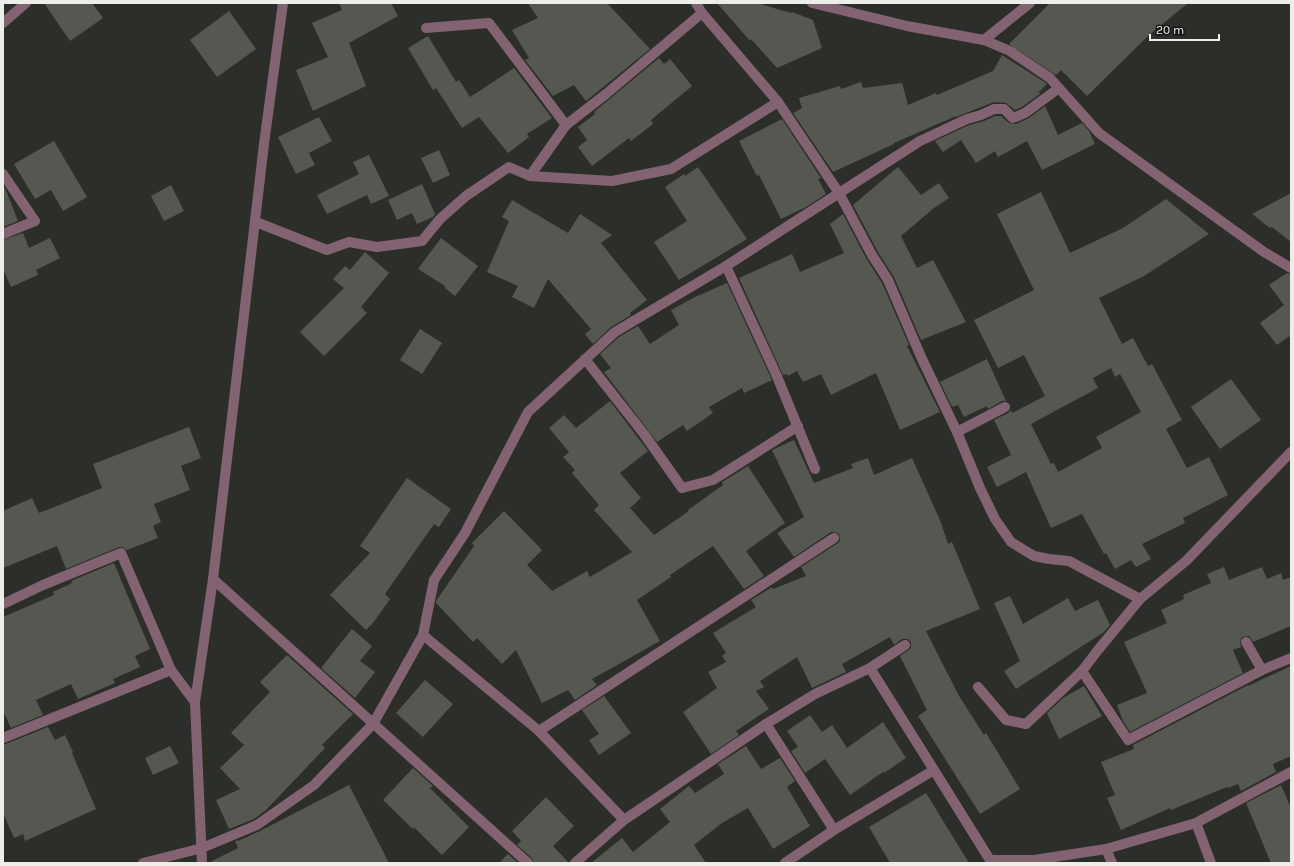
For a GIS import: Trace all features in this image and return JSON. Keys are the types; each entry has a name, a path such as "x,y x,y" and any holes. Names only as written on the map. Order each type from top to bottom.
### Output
{"street":[{"path":"3,23 26,3"},
{"path":"202,863 195,702 213,579 264,144 283,3"},
{"path":"696,3 702,13 778,102 839,193 872,255 888,280 995,520 1011,542 1034,556 1069,561 1140,599"},
{"path":"813,3 907,26 984,40 1010,51 1050,78 1100,133 1264,252 1291,268"},
{"path":"984,40 1030,3"},
{"path":"530,176 566,126 702,13"},
{"path":"426,28 489,23 566,126"},
{"path":"143,863 202,848 257,825 314,785 373,724 423,635 434,580 465,533 528,412 615,332 726,266 920,141 994,108 1004,109 1013,118 1026,113 1059,88"},
{"path":"256,222 327,250 349,242 377,247 422,240 440,220 466,196 509,167 530,176 612,181 671,169 778,102"},
{"path":"3,174 35,221 3,234"},
{"path":"726,266 776,374 815,469"},
{"path":"585,359 644,434 682,488 713,480 798,426"},
{"path":"957,432 1005,407"},
{"path":"978,687 1006,720 1026,724 1082,671 1140,599 1186,561 1291,452"},
{"path":"539,731 834,538"},
{"path":"3,604 43,585 121,553 171,670 195,702"},
{"path":"213,579 528,863"},
{"path":"423,635 539,731 624,820"},
{"path":"1246,642 1262,670"},
{"path":"575,863 624,820 766,724 816,694 870,668 904,645"},
{"path":"1082,671 1128,740 1262,670 1291,658"},
{"path":"870,668 990,860 1032,861 1106,849 1196,823 1291,772"},
{"path":"3,738 171,670"},
{"path":"766,724 834,830"},
{"path":"785,863 834,830 934,770"},
{"path":"1196,823 1211,863"},
{"path":"1106,849 1112,863"}],"building":[{"path":"44,3 92,3 103,18 70,41"},
{"path":"339,3 391,3 398,16 349,43 366,86 313,111 296,70 328,57 312,23 342,10"},
{"path":"528,3 607,3 650,49 586,101 574,85 553,96 525,60 529,58 512,30 538,18"},
{"path":"717,3 757,3 791,13 792,12 813,20 822,48 777,68 751,39 750,41"},
{"path":"1050,3 1188,3 1149,35 1087,96 1061,70 1056,75 1009,44"},
{"path":"229,11 256,49 217,77 190,40"},
{"path":"428,36 456,82 459,80 470,97 514,68 552,118 527,134 529,137 508,153 479,117 462,128 436,88 433,90 408,48"},
{"path":"1002,55 1047,84 1039,92 1040,94 1022,107 1015,110 1006,103 994,102 956,116 833,172 793,113 802,108 799,98 840,86 841,89 861,82 863,88 902,83 908,105 936,93 937,95 993,71"},
{"path":"659,58 664,64 670,59 692,86 651,120 653,124 631,141 629,138 592,166 578,147 587,140 578,127"},
{"path":"1045,106 1058,135 1082,123 1089,131 1095,144 1042,170 1027,141 998,157 995,151 976,163 961,140 943,152 935,141 969,125 995,116 1001,116 1009,123 1016,124 1029,118"},
{"path":"319,117 332,141 309,153 315,165 296,174 278,137"},
{"path":"782,119 821,178 818,179 826,194 806,207 781,219 759,175 757,176 739,141"},
{"path":"54,141 87,197 63,211 51,190 35,199 14,164"},
{"path":"439,150 450,175 433,183 421,158"},
{"path":"369,155 389,196 371,204 367,195 327,214 317,195 359,174 353,162"},
{"path":"698,167 747,239 679,280 654,242 687,221 665,187 684,174 685,176"},
{"path":"898,167 921,195 939,183 949,198 934,208 901,236 917,268 933,260 966,322 921,340 894,277 878,252 853,205"},
{"path":"422,184 435,214 433,217 417,224 412,213 397,220 388,200"},
{"path":"171,185 184,211 164,221 151,196"},
{"path":"3,186 18,221 3,227"},
{"path":"1041,192 1070,253 1123,228 1166,199 1209,234 1144,276 1099,298 1122,344 1133,338 1148,366 1152,364 1182,420 1166,429 1187,468 1209,457 1228,495 1183,518 1185,523 1142,544 1151,559 1136,567 1131,560 1115,569 1106,553 1104,554 1082,514 1051,528 1026,472 997,487 987,467 1011,455 994,420 1011,410 1012,413 1045,396 1024,355 998,368 974,320 1034,290 997,214","holes":["1111,368 1115,377 1120,374 1141,412 1096,437 1102,448 1058,472 1054,463 1051,464 1031,424 1098,388 1093,378"]},
{"path":"1291,193 1291,242 1252,214"},
{"path":"512,200 568,233 580,214 612,235 601,243 647,300 630,313 631,315 611,327 593,344 585,334 591,329 548,279 534,308 512,297 518,286 487,272 509,221 502,217"},
{"path":"843,214 866,258 882,283 909,345 907,346 940,412 900,430 876,373 831,395 821,374 803,382 797,371 788,376 787,374 783,375 739,278 792,254 800,272 844,253 830,224"},
{"path":"23,233 29,248 50,238 60,258 36,270 38,275 11,287 3,269 3,240"},
{"path":"441,238 478,266 455,296 445,288 445,286 418,269"},
{"path":"365,252 389,273 361,307 367,313 324,356 300,332 344,288 333,279 345,266 350,270"},
{"path":"1287,273 1291,274 1291,335 1277,345 1260,323 1284,305 1269,285"},
{"path":"727,283 772,380 744,393 742,388 709,407 713,413 687,431 683,425 657,442 604,372 611,368 600,354 619,337 638,326 650,344 679,325 671,310 695,297"},
{"path":"420,329 442,343 422,374 400,360"},
{"path":"987,359 1006,401 1002,401 988,409 987,406 964,417 958,405 952,407 940,382"},
{"path":"1231,379 1261,420 1220,449 1191,407"},
{"path":"610,401 648,451 620,473 641,498 630,508 654,535 723,485 722,482 748,466 785,523 746,551 764,576 744,589 713,546 670,575 671,577 637,600 660,641 592,679 597,685 575,700 568,690 542,703 516,650 502,664 477,638 473,642 436,603 436,601 474,546 472,543 504,511 542,550 527,565 552,591 587,571 590,577 632,552 594,510 599,505 572,473 575,470 563,457 569,452 549,428 564,415 576,428"},
{"path":"189,427 201,458 181,466 190,490 154,504 161,522 153,526 158,538 127,550 119,547 66,569 57,546 3,568 3,511 32,498 39,513 102,488 93,464"},
{"path":"794,440 814,483 853,468 851,464 868,458 874,475 912,458 940,520 948,544 952,542 980,609 926,631 959,696 984,735 986,733 1020,789 980,814 918,716 927,710 900,656 911,648 911,642 908,639 902,639 894,645 890,637 842,664 846,672 812,688 797,657 760,681 764,687 756,691 769,709 736,731 739,735 711,754 683,712 717,688 708,672 726,662 722,656 726,653 713,633 756,607 751,600 772,587 773,589 806,576 801,567 840,541 839,534 831,532 794,557 777,533 804,517 772,450"},
{"path":"407,478 451,509 439,527 434,524 385,594 390,599 373,623 366,630 330,595 370,553 360,546"},
{"path":"114,563 150,649 135,656 140,667 113,679 115,683 78,699 71,684 36,700 43,715 11,728 3,711 3,617 54,595 53,592 72,583 71,581"},
{"path":"1224,567 1229,580 1262,567 1267,579 1281,573 1283,580 1291,577 1291,626 1253,642 1249,636 1242,637 1240,642 1241,647 1233,650 1243,673 1130,732 1123,721 1117,705 1147,693 1124,642 1167,623 1161,610 1184,599 1183,595 1211,583 1207,574"},
{"path":"1010,596 1023,624 1068,598 1075,611 1098,600 1110,625 1104,632 1016,689 1004,671 1020,661 994,603"},
{"path":"352,629 372,646 360,661 375,672 355,698 321,668"},
{"path":"287,655 353,714 322,745 325,748 266,810 254,819 229,829 216,800 240,789 220,768 244,745 231,733 270,692 260,682"},
{"path":"1291,666 1291,756 1273,764 1276,772 1241,791 1238,784 1228,788 1227,787 1171,810 1170,808 1121,830 1107,798 1115,795 1101,762 1134,749 1133,745 1248,685"},
{"path":"425,680 453,704 423,737 396,713"},
{"path":"1084,686 1102,716 1059,739 1047,713 1063,698"},
{"path":"604,696 631,733 599,755 589,740 599,734 582,710"},
{"path":"810,715 822,732 832,725 847,748 883,722 906,758 850,795 825,759 805,773 791,751 798,747 787,731"},
{"path":"48,727 55,740 65,735 96,809 25,841 23,834 14,838 3,813 3,745"},
{"path":"170,746 179,763 153,775 145,758"},
{"path":"746,746 761,769 780,758 795,781 787,787 810,826 773,849 748,808 722,823 694,845 706,863 591,863 622,838 633,852 670,822 660,809 689,786 695,793 724,774 718,764"},
{"path":"413,768 433,786 430,788 469,827 442,855 414,827 413,829 383,800"},
{"path":"349,785 389,863 208,863 238,848 235,841 239,840 236,842 260,831"},
{"path":"1281,785 1291,808 1291,863 1271,863 1246,803"},
{"path":"926,793 969,863 890,863 869,827"},
{"path":"546,797 574,826 553,846 569,863 534,863 532,858 517,845 521,841 512,831"},
{"path":"508,854 518,863 499,863"}]}
